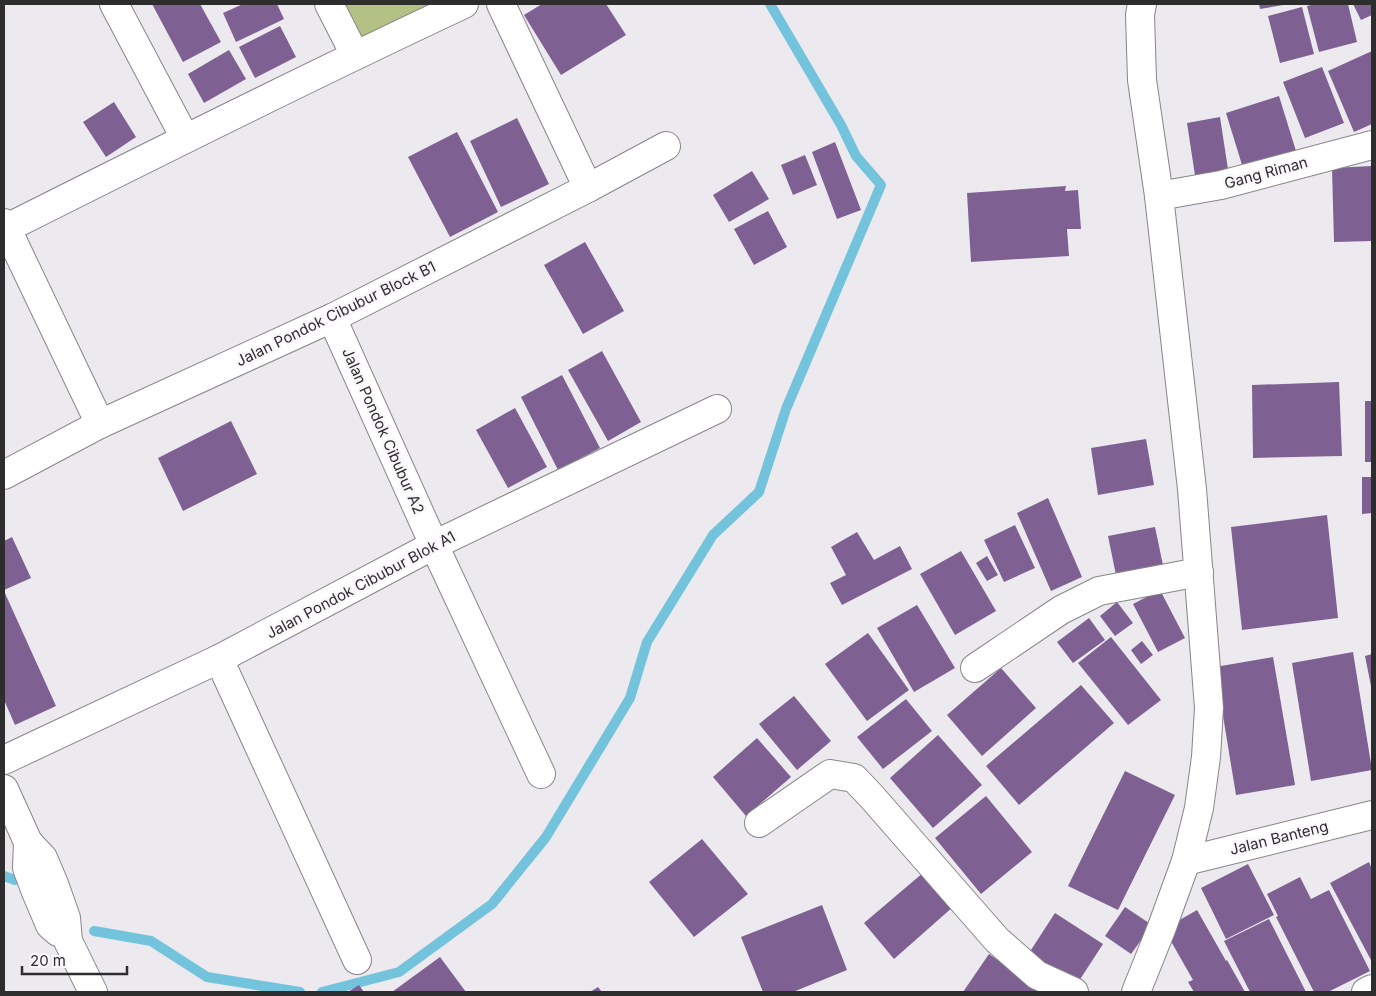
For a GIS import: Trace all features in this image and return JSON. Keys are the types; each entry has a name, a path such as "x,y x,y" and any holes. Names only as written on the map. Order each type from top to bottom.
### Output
{"street":[{"path":"114,4 185,138"},
{"path":"329,4 355,55"},
{"path":"100,424 5,225 464,4"},
{"path":"501,4 588,188"},
{"path":"1136,992 1186,861 1199,808 1206,757 1209,708 1192,489 1159,196 1142,80 1139,8"},
{"name":"Gang Riman","path":"1159,196 1221,185 1372,145"},
{"name":"Jalan Pondok Cibubur Block B1","path":"4,475 100,424 332,318 588,188 666,146"},
{"name":"Jalan Pondok Cibubur A2","path":"332,318 434,545 541,774"},
{"name":"Jalan Pondok Cibubur Blok A1","path":"4,760 219,659 434,545 717,409"},
{"path":"975,668 1061,610 1099,591 1198,572"},
{"path":"219,659 357,960"},
{"path":"758,823 830,774 854,778 996,940 1038,976 1074,992"},
{"path":"4,789 28,842 43,858 66,918 68,941 93,992"},
{"name":"Jalan Banteng","path":"1186,861 1372,815"},
{"path":"1366,992 1372,989"}],"green space":[{"path":"329,4 464,4 355,55"}],"building":[{"path":"152,4 200,4 221,42 183,62"},
{"path":"243,4 277,4 284,19 236,42 223,13"},
{"path":"542,4 606,4 626,35 561,75 524,15"},
{"path":"1259,4 1283,4 1283,5 1260,9"},
{"path":"1315,4 1348,4 1357,42 1319,52 1307,6"},
{"path":"1353,4 1372,4 1372,15 1361,20"},
{"path":"1302,7 1314,54 1280,63 1268,16"},
{"path":"280,26 296,57 255,78 239,47"},
{"path":"229,50 246,79 204,103 188,74"},
{"path":"1372,51 1372,124 1354,132 1328,71"},
{"path":"1322,67 1344,123 1305,138 1283,82"},
{"path":"1279,96 1296,151 1243,168 1226,113"},
{"path":"114,102 136,137 106,157 83,122"},
{"path":"1220,117 1229,176 1196,182 1187,123"},
{"path":"517,118 549,184 501,207 470,141"},
{"path":"457,132 498,212 450,237 408,157"},
{"path":"835,142 861,210 837,219 812,152"},
{"path":"805,155 817,185 793,195 781,165"},
{"path":"1372,166 1372,241 1334,242 1332,168"},
{"path":"752,171 769,199 729,222 713,195"},
{"path":"1066,186 1065,191 1078,190 1081,229 1067,229 1069,256 971,262 967,193"},
{"path":"768,211 787,247 754,265 734,229"},
{"path":"585,242 624,311 583,334 544,265"},
{"path":"602,351 641,422 608,441 568,370"},
{"path":"562,375 600,448 558,470 521,397"},
{"path":"1339,382 1342,456 1253,458 1252,385"},
{"path":"1365,401 1372,401 1372,462 1365,462"},
{"path":"515,408 547,467 508,488 476,430"},
{"path":"231,421 257,474 183,511 158,458"},
{"path":"1146,439 1154,485 1098,495 1091,448"},
{"path":"1362,477 1372,477 1372,513 1362,514"},
{"path":"1048,498 1082,577 1051,591 1017,513"},
{"path":"1327,515 1338,618 1242,630 1231,527"},
{"path":"1015,525 1035,568 1004,582 984,540"},
{"path":"1155,527 1164,570 1117,580 1108,536"},
{"path":"857,532 874,560 900,546 912,569 842,605 830,583 846,575 831,547"},
{"path":"12,537 31,578 4,590 4,541"},
{"path":"961,551 996,611 955,635 920,574"},
{"path":"987,556 998,575 987,581 976,563"},
{"path":"1160,590 1185,638 1158,652 1133,604"},
{"path":"4,591 56,706 15,725 4,700"},
{"path":"1117,602 1133,623 1115,636 1100,616"},
{"path":"917,605 955,668 914,692 877,628"},
{"path":"1089,618 1105,640 1073,663 1057,642"},
{"path":"868,633 909,690 867,721 825,664"},
{"path":"1111,637 1161,700 1128,725 1078,663"},
{"path":"1142,641 1153,655 1141,664 1131,650"},
{"path":"1353,652 1372,770 1311,781 1292,663"},
{"path":"1372,654 1372,686 1371,686 1365,656"},
{"path":"1273,657 1295,785 1236,795 1215,667"},
{"path":"1001,668 1036,708 982,756 947,715"},
{"path":"1081,685 1114,723 1019,805 986,766"},
{"path":"794,696 831,741 797,770 759,724"},
{"path":"906,699 932,731 883,769 857,737"},
{"path":"938,735 982,785 933,828 890,778"},
{"path":"757,738 791,777 746,816 713,777"},
{"path":"1125,771 1175,795 1118,910 1068,886"},
{"path":"986,796 1032,852 981,894 935,838"},
{"path":"702,839 748,894 694,937 649,882"},
{"path":"1369,862 1372,869 1372,962 1330,883"},
{"path":"1248,864 1274,915 1226,939 1201,888"},
{"path":"924,872 954,906 894,959 864,923"},
{"path":"1300,877 1311,899 1329,890 1370,971 1328,992 1314,992 1276,917 1278,916 1267,894"},
{"path":"822,905 847,970 793,992 763,992 741,937"},
{"path":"1125,907 1152,925 1131,954 1105,936"},
{"path":"1197,910 1245,992 1194,992 1188,982 1193,980 1164,929"},
{"path":"1055,913 1103,944 1077,984 1029,953"},
{"path":"1269,919 1306,992 1250,992 1224,941"},
{"path":"989,954 1043,992 963,992"},
{"path":"440,957 466,992 392,992"},
{"path":"359,985 364,992 348,992"},
{"path":"598,987 602,992 590,992"}],"waterway":[{"path":"322,992 399,972 492,904 546,837 630,698 647,642 713,535 759,492 786,409 881,185 856,156 841,125 770,4"},
{"path":"4,876 15,880"},
{"path":"94,931 151,941 207,977 300,992"}]}
